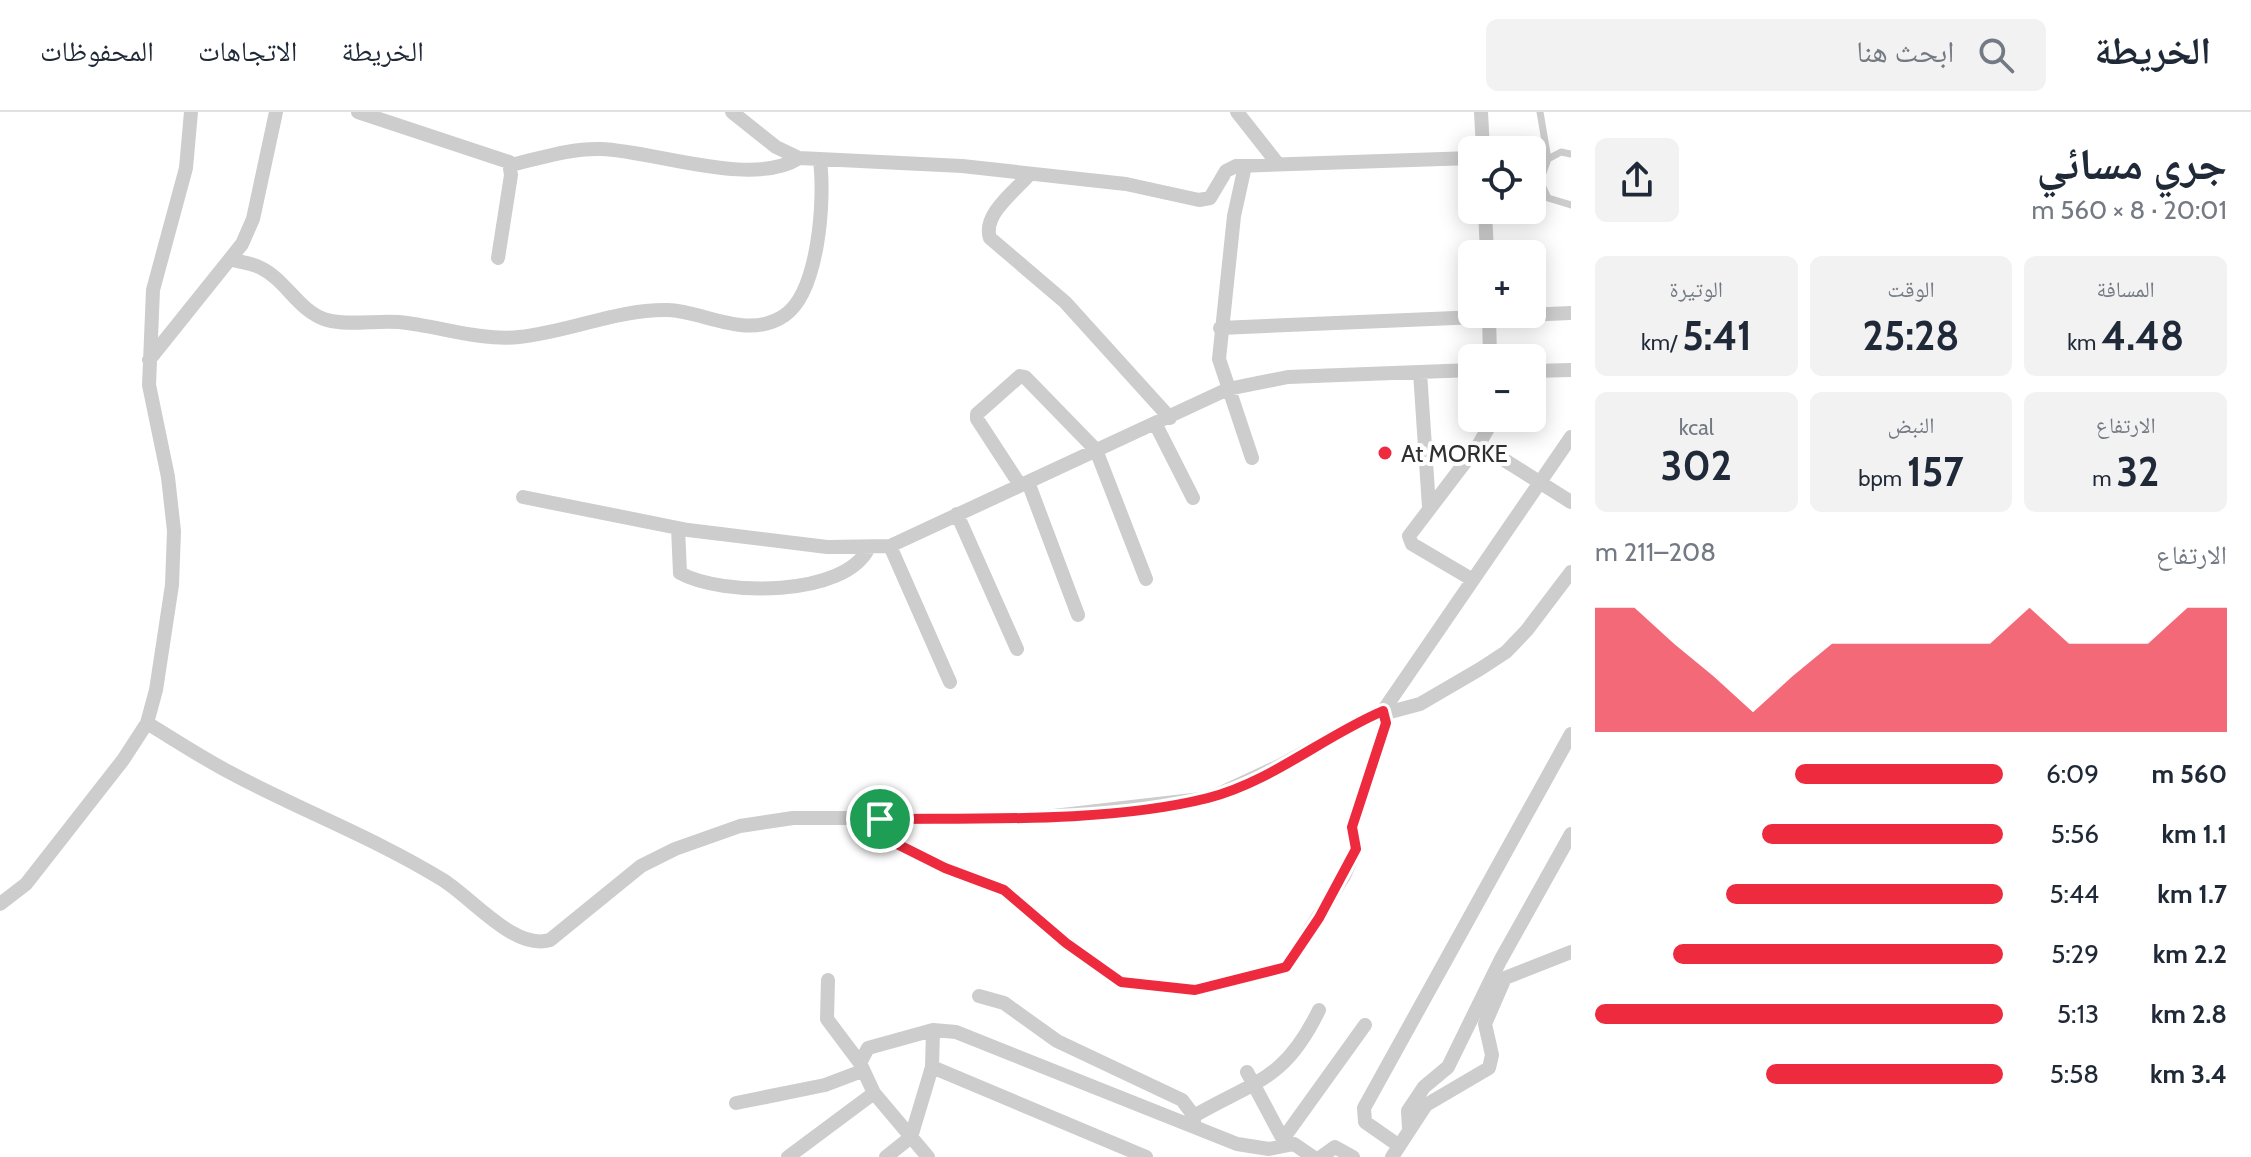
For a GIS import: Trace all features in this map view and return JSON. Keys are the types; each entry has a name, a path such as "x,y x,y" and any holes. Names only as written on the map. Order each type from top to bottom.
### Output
{"street":[{"path":"0,904 26,884 104,785 147,723 166,640 174,560 170,491 151,399 149,360 153,290 186,168 191,112"},
{"path":"149,360 232,260 253,219 276,112"},
{"path":"358,112 502,158 511,165 589,149 745,168 777,168 799,158"},
{"path":"732,112 776,147 799,158 820,161 910,160 1126,184 1205,200 1231,168 1458,158"},
{"path":"1237,112 1278,164"},
{"path":"1481,112 1482,136"},
{"path":"232,260 261,268 313,314 340,322 397,322 500,338 563,330 638,311 679,311 710,322 770,323 786,315 797,303 816,251 823,217 820,161"},
{"path":"498,258 511,165"},
{"path":"1245,166 1234,216 1219,359 1252,458"},
{"path":"1029,175 994,214 988,228 990,238 1065,302 1163,421 1193,498"},
{"path":"1546,314 1571,313"},
{"path":"1220,328 1458,317"},
{"path":"1546,371 1571,370"},
{"path":"523,497 678,528 827,547 890,546 1228,389 1288,377 1458,371"},
{"path":"1420,372 1429,507"},
{"path":"1078,615 1024,484 977,419 977,414 1020,376 1025,377 1096,450 1146,579"},
{"path":"1473,580 1410,542 1410,534 1486,432"},
{"path":"880,819 893,842 945,868 1004,890 1066,943 1121,982 1195,990 1286,967 1344,876 1356,849 1352,827 1386,723 1383,711 1571,437"},
{"path":"1479,444 1571,502"},
{"path":"957,514 1017,649"},
{"path":"678,528 680,573 698,580 773,589 800,588 830,578 857,564 869,547"},
{"path":"890,546 950,682"},
{"path":"147,723 230,772 409,860 445,881 527,941 550,940 641,866 675,849 740,826 793,818 1036,818 1210,798 1281,765 1383,711 1420,704 1506,652 1527,630 1571,572"},
{"path":"1571,734 1364,1108 1365,1122 1395,1151 1426,1105 1489,1068 1492,1055 1485,1024 1505,978 1571,952"},
{"path":"1409,1128 1408,1111 1424,1087 1448,1067 1500,961 1571,834"},
{"path":"828,980 827,1019 861,1067 874,1093 928,1157"},
{"path":"979,996 1004,1003 1068,1047 1173,1095 1190,1107 1194,1122"},
{"path":"1194,1122 1250,1079 1275,1073 1297,1051 1319,1010"},
{"path":"1285,1142 1365,1025"},
{"path":"886,1157 911,1137 932,1067 933,1030"},
{"path":"736,1103 825,1085 861,1067 868,1048 933,1030 956,1032 1194,1122 1254,1149 1285,1142 1313,1157"},
{"path":"932,1067 1146,1157"},
{"path":"1250,1079 1285,1142"},
{"path":"788,1157 874,1093"},
{"path":"1321,1157 1335,1147 1353,1157"}],"lane":[{"path":"1540,112 1548,159"},
{"path":"1571,154 1561,152 1548,159 1540,174 1542,191 1557,203 1571,205"}],"place":[{"name":"At MORKE","path":"1385,453"}],"route":[{"path":"1383,711 1386,723 1352,827 1356,849 1344,876 1286,967 1195,990 1121,982 1066,943 1004,890 945,868 893,842 880,819 1036,818 1210,798 1281,765 1383,711"}]}
